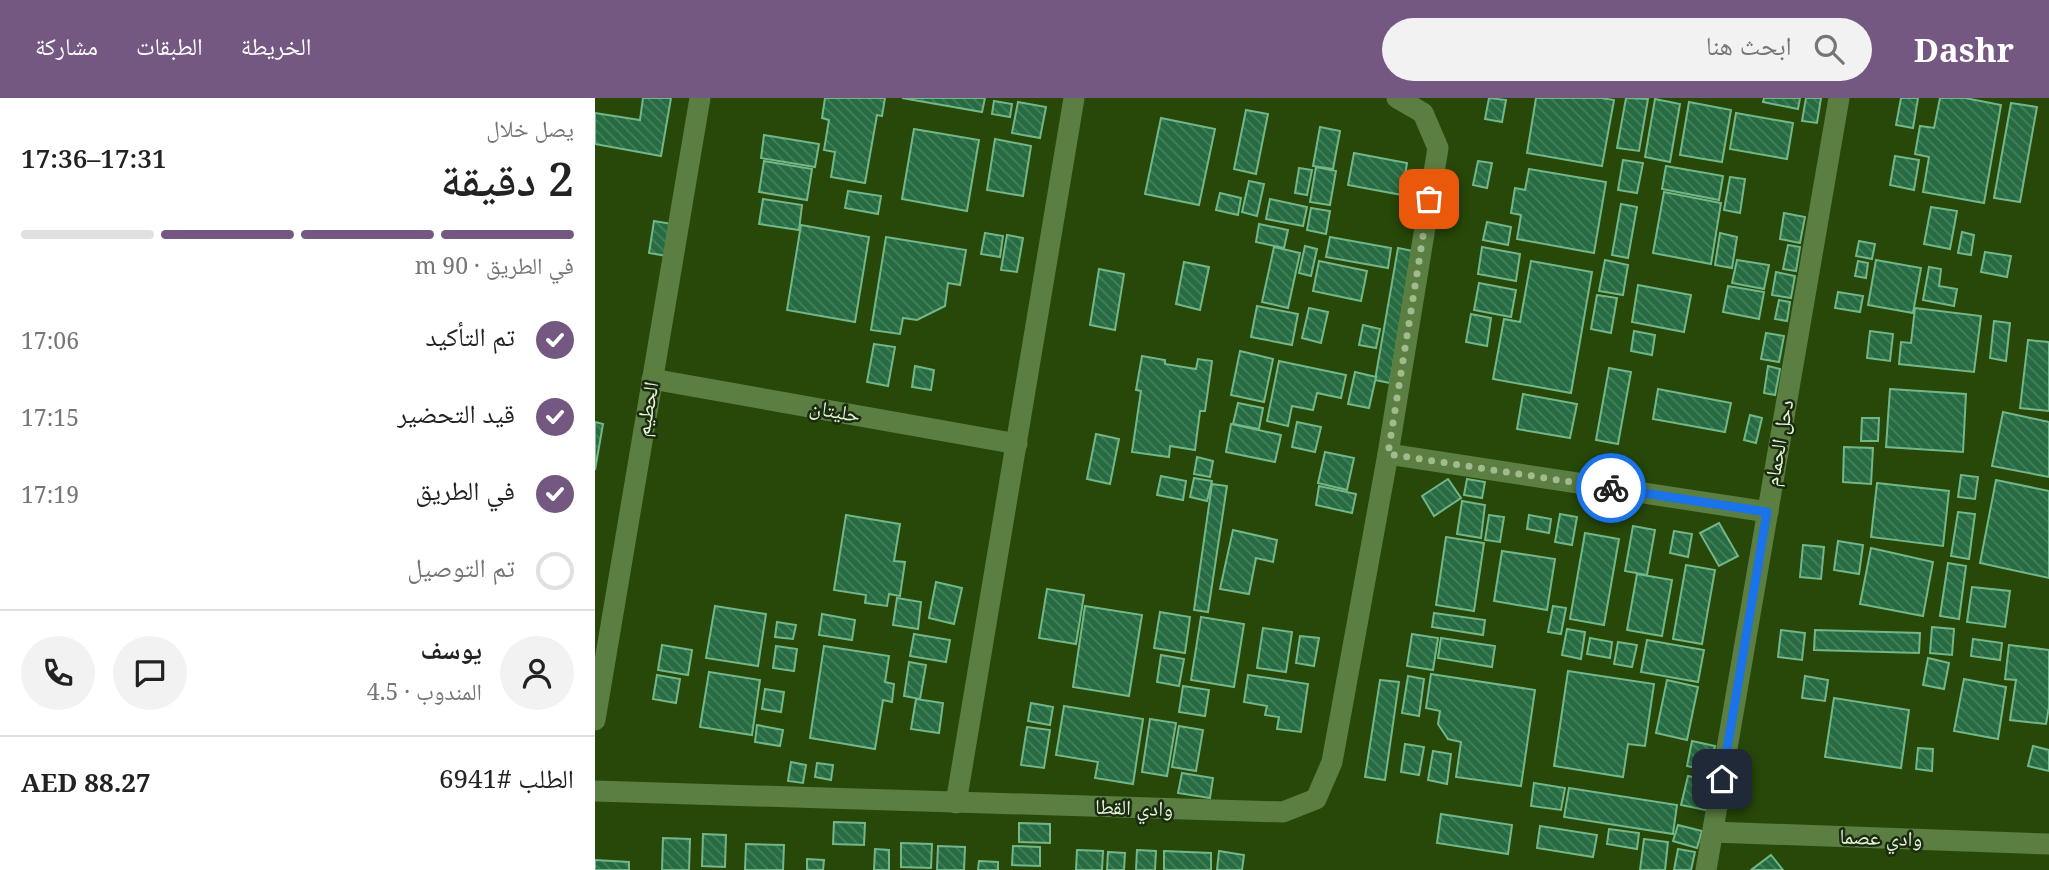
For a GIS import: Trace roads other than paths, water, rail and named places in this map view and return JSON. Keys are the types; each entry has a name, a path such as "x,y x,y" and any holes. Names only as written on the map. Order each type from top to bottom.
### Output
{"street":[{"name":"الحطيم","path":"595,720 700,98"},
{"path":"956,803 1074,98"},
{"name":"وادي القطا","path":"595,791 1283,812 1316,799 1332,762 1388,454 1437,148 1423,113 1397,98"},
{"name":"دحل الحمام","path":"1706,870 1839,98"},
{"name":"حليتان","path":"652,379 1017,444"},
{"path":"1388,454 1767,512"},
{"name":"وادي عصما","path":"1713,832 2049,844"}]}
